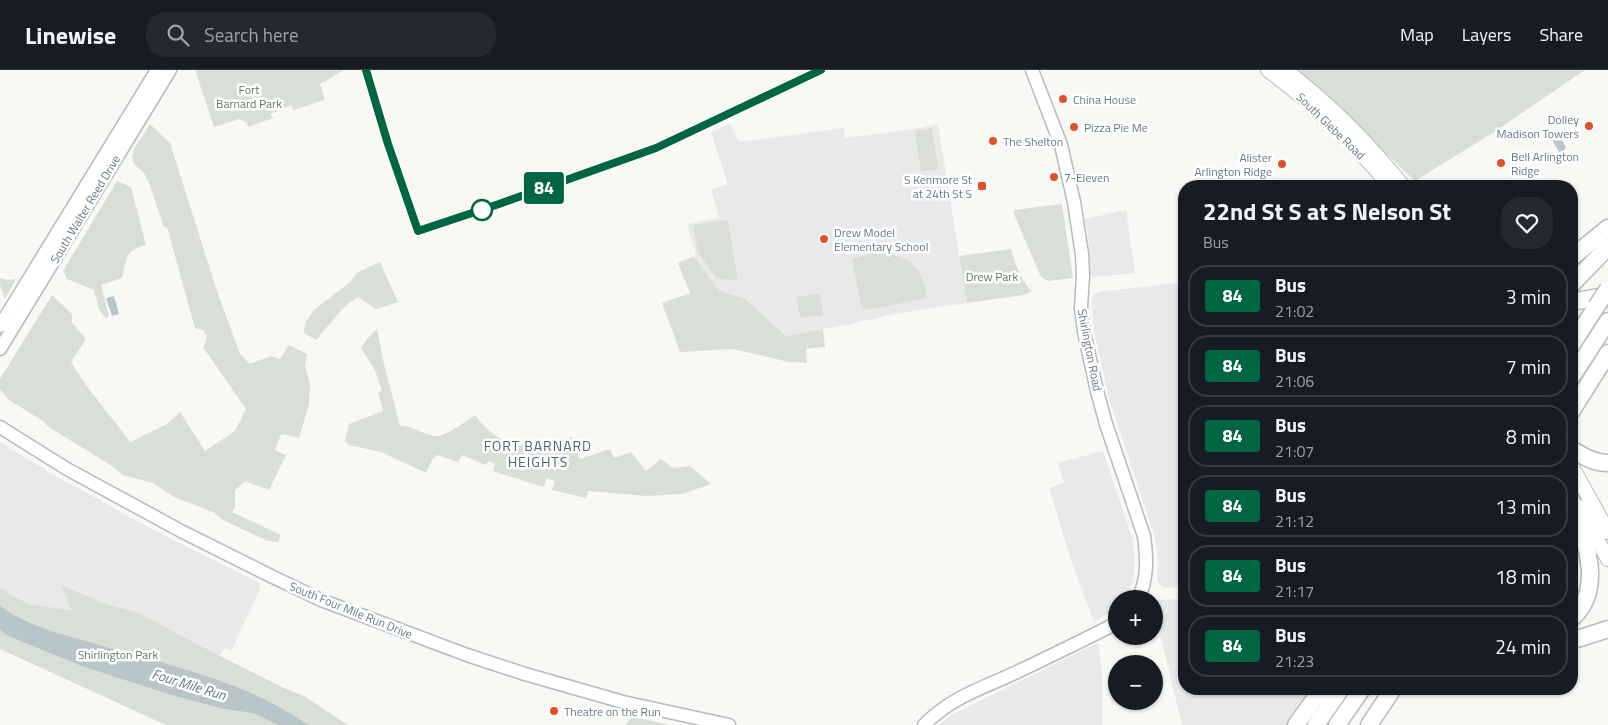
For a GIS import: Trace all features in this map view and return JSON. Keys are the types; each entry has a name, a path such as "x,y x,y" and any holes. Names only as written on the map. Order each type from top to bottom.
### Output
{"highway":[{"path":"1578,252 1608,228"},
{"path":"1578,278 1608,247"},
{"path":"1578,336 1602,302 1608,288"},
{"path":"1578,301 1599,297 1602,302"},
{"path":"1578,367 1608,321"},
{"path":"1578,401 1608,354"},
{"path":"1578,404 1608,372"},
{"path":"1578,453 1590,460 1608,463"},
{"path":"1578,521 1590,568 1586,601 1578,613"},
{"path":"1578,639 1608,629"},
{"path":"1296,725 1318,695"},
{"path":"1316,725 1337,695"},
{"path":"1337,725 1359,695"},
{"path":"1345,725 1360,695"},
{"path":"1369,725 1389,695"},
{"path":"1381,707 1396,700 1400,695"}],"main road":[{"name":"South Walter Reed Drive","path":"0,326 156,70"},
{"name":"South Walter Reed Drive","path":"0,349 170,70"},
{"name":"Shirlington Road","path":"1032,70 1061,145 1074,202 1082,254 1083,275 1080,299 1084,332 1108,432 1144,536 1146,570 1142,590"},
{"name":"South Glebe Road","path":"1268,70 1288,85 1350,142 1385,180"},
{"name":"South Glebe Road","path":"1285,70 1325,103 1361,138 1398,180"},
{"name":"South Four Mile Run Drive","path":"0,427 67,469 181,531 321,600 467,655 525,674 623,702 729,725"},
{"path":"1578,478 1608,532"},
{"path":"1578,505 1608,559"},
{"path":"924,725 934,714 954,700 1108,627"}],"shaded area":[{"name":"Drew Model Elementary School","path":"730,123 739,142 844,128 845,138 938,124 967,303 894,314 786,336 744,298 719,291 694,256 696,254 687,224 719,218 711,189 728,185 711,132"},
{"path":"1126,210 1135,273 1094,277 1090,274 1089,240 1085,219"},
{"path":"1178,283 1178,587 1164,588 1159,584 1157,578 1158,559 1154,534 1109,399 1094,330 1091,300 1094,294"},
{"path":"0,442 54,475 165,536 259,583 259,591 231,651 224,648 220,656 137,612 109,605 61,585 71,610 28,604 0,588"},
{"path":"1103,451 1133,540 1135,563 1133,582 1129,590 1108,590 1108,613 1094,622 1070,557 1049,488 1064,483 1058,463"},
{"path":"1178,599 1178,695 1308,695 1288,725 1182,725 1163,645 1163,600"},
{"path":"1098,644 1102,669 1103,725 939,725 950,716"}],"green space":[{"name":"Fort Barnard Park","path":"195,70 344,70 320,84 325,100 293,110 292,105 270,114 273,118 248,127 247,123 239,119 214,127"},
{"path":"1298,70 1585,70 1494,132 1414,180"},
{"path":"150,124 170,143 217,291 240,354 250,364 271,356 280,359 289,345 307,354 305,366 310,384 309,404 299,438 281,434 275,450 286,455 269,490 245,481 235,490 235,507 232,512 281,535 278,542 268,541 223,520 213,512 174,497 153,483 123,475 9,400 0,389 0,379 52,295 72,314 72,323 86,339 71,362 130,442 167,424 180,412 205,451 235,431 246,409 203,347 207,338 203,330 195,328 167,227 164,227 144,173 134,164 132,157 134,149"},
{"path":"932,128 938,169 921,171 915,131"},
{"path":"117,181 131,187 146,245 130,253 126,260 122,278 101,285 109,316 105,318 99,309 94,290 67,279 63,271"},
{"path":"1062,204 1073,278 1048,281 1041,277 1013,212 1015,210"},
{"path":"725,220 728,222 738,281 716,278 698,252 693,225"},
{"name":"Drew Park","path":"1011,249 1022,278 1032,291 1023,295 967,303 959,256"},
{"path":"874,253 896,256 911,263 921,277 927,298 867,310 861,305 852,259"},
{"path":"694,256 719,291 744,298 786,336 823,329 825,347 806,349 807,363 789,362 733,349 680,352 662,303 690,293 678,263"},
{"path":"380,262 398,302 376,309 358,297 345,306 316,340 304,333 305,323 315,309 349,283 358,272"},
{"path":"0,278 7,280 16,279 5,299 0,285"},
{"path":"820,293 823,315 800,318 797,297"},
{"path":"377,329 400,426 440,436 475,415 496,436 518,445 543,445 571,437 580,459 610,449 614,458 631,452 646,471 661,459 673,468 690,466 711,484 682,494 647,496 588,491 586,498 552,490 555,481 547,478 543,487 493,471 495,464 489,461 485,465 462,455 458,462 437,455 433,458 426,473 381,452 349,445 345,441 349,424 383,411 378,392 382,391 375,370 361,348"},
{"name":"Shirlington Park","path":"61,585 109,605 137,612 218,655 304,696 348,725 166,725 0,649 0,588 28,604 71,610"},
{"path":"634,717 669,725 626,725 630,718"}],"water":[{"path":"1557,134 1560,135 1566,148 1562,152 1559,152 1552,139"},
{"path":"114,296 119,314 112,316 106,298"},
{"name":"Four Mile Run","path":"0,606 23,620 48,630 181,668 234,686 285,710 309,725 278,725 253,713 224,709 168,694 82,666 8,636 0,630"}],"bus line":[{"name":"84","path":"366,70 388,144 418,231 656,148 821,70"}],"place":[{"name":"China House","path":"1063,99"},
{"name":"Dolley Madison Towers","path":"1589,126"},
{"name":"Pizza Pie Me","path":"1074,127"},
{"name":"The Shelton","path":"993,141"},
{"name":"Bell Arlington Ridge","path":"1501,163"},
{"name":"Alister Arlington Ridge","path":"1282,164"},
{"name":"7-Eleven","path":"1054,177"},
{"name":"S Kenmore St at 24th St S","path":"982,186"},
{"name":"Drew Model Elementary School","path":"824,239"},
{"name":"Theatre on the Run","path":"554,711"}],"district":[{"name":"FORT BARNARD HEIGHTS","path":"538,454"}]}
